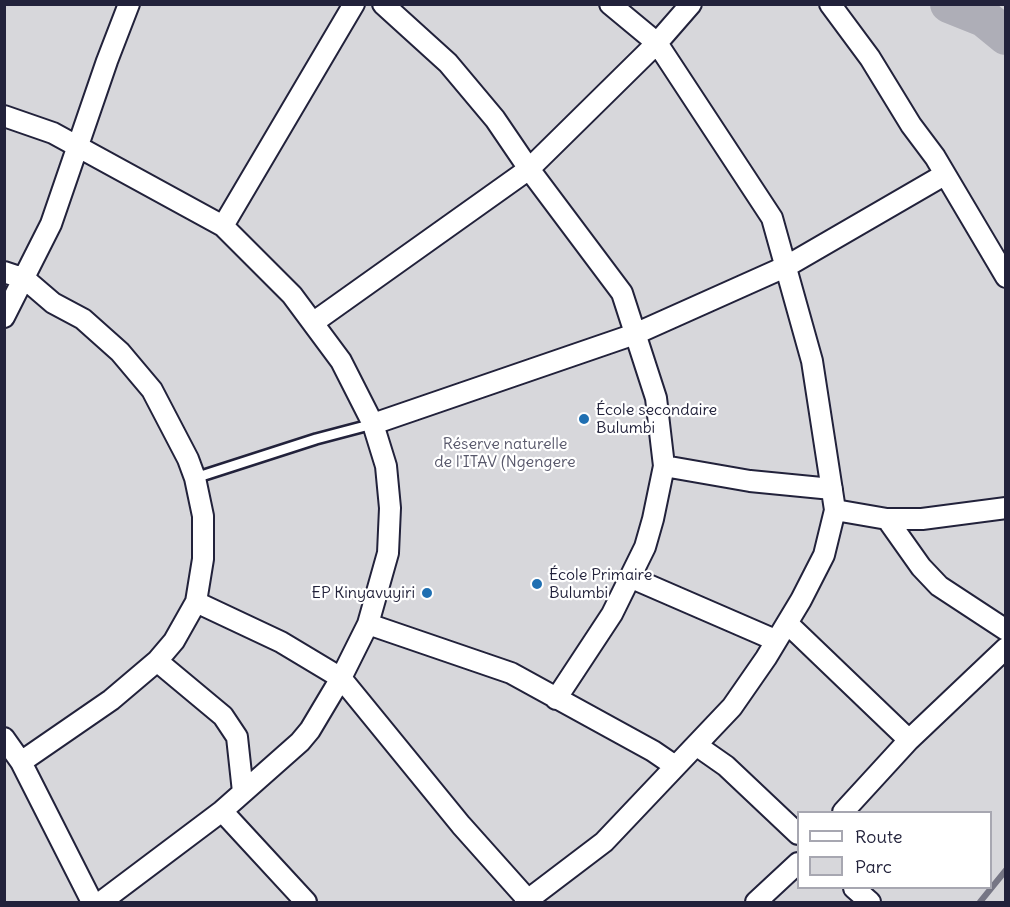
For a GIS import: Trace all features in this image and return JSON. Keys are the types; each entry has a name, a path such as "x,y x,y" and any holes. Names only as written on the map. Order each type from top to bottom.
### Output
{"street":[{"path":"4,317 51,224 129,4"},
{"path":"223,226 354,4"},
{"path":"383,4 448,63 495,119 529,169 622,293 656,399 664,466 645,547 632,578 612,614 556,699"},
{"path":"195,602 280,642 341,678 461,825 527,901 604,842 732,707 766,658 775,640 788,624 824,555 835,510 812,361 772,218 657,43 610,4"},
{"path":"314,322 529,169 657,43 692,4"},
{"path":"830,4 870,58 911,125 935,157 1005,277"},
{"path":"4,116 53,133 79,146 223,226 292,295 341,361 373,424 386,466 390,508 388,553 368,624 341,678 310,730 300,742 222,811 101,903"},
{"path":"373,424 635,334 787,266 944,175"},
{"path":"4,272 25,279 53,303 83,319 120,352 152,390 188,459 195,478 203,516 203,559 195,602 174,641 157,661 111,700 21,762"},
{"path":"664,466 750,481 832,489"},
{"path":"835,510 887,519 922,519 1005,508"},
{"path":"887,519 921,567 939,586 1005,630"},
{"path":"632,578 775,640"},
{"path":"368,624 511,673 653,751 675,766"},
{"path":"788,624 909,740"},
{"path":"845,811 909,740 1005,648"},
{"path":"157,661 223,716 237,737 243,792"},
{"path":"4,738 21,762 92,903"},
{"path":"696,744 726,766 797,833"},
{"path":"222,811 306,903"},
{"path":"756,903 797,863"},
{"path":"855,889 870,903"}],"lane":[{"path":"195,478 316,439 373,424"}],"green space":[{"name":"Réserve naturelle de l'ITAV (Ngengere","path":"5,5 1005,5 1005,902 5,902"}],"waterway":[{"path":"949,4 984,18 1006,36"},
{"path":"992,887 1006,870"},
{"path":"980,902 991,889"}],"place":[{"name":"École secondaire Bulumbi","path":"584,419"},
{"name":"École Primaire Bulumbi","path":"537,584"},
{"name":"EP Kinyavuyiri","path":"427,593"}]}
